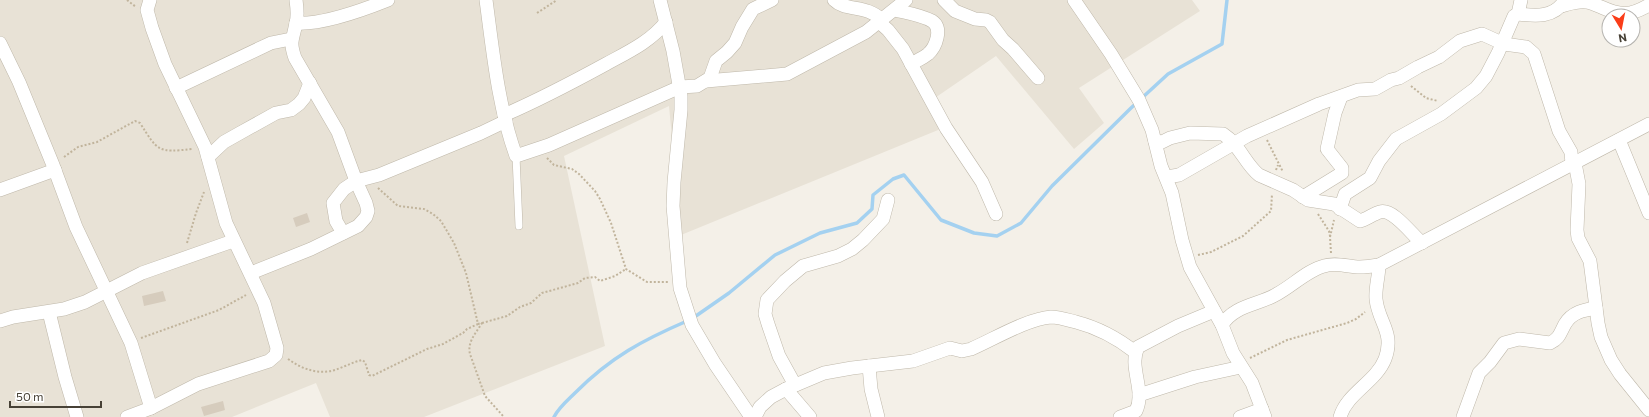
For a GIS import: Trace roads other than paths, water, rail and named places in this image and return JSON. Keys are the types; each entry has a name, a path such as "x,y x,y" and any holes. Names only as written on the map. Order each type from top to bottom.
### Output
{"street":[{"path":"127,417 151,408 198,384 269,361 276,355 277,348 264,303 226,223 206,152 165,64 148,17 147,10 150,0"},
{"path":"251,273 311,249 343,234 363,222 368,211 361,180 338,132 295,58 291,39 296,23 296,0"},
{"path":"296,23 313,23 331,19 388,0"},
{"path":"486,0 495,66 505,118 516,156 548,145 680,87 697,86 706,81 713,72 716,61 735,43 752,9 772,0"},
{"path":"660,0 680,87 681,110 673,206 679,281 692,325 715,364 750,417"},
{"path":"834,0 844,5 867,9 876,14 903,49 946,128 982,182 996,214"},
{"path":"706,81 787,74 846,43 881,21 906,0"},
{"path":"944,0 955,11 975,19 990,22 1003,40 1013,49 1038,78"},
{"path":"1074,0 1134,89 1146,115 1155,141 1161,166 1167,177 1172,193 1187,257 1198,283 1222,325 1233,353 1252,383 1264,413 1240,417"},
{"path":"1340,209 1345,194 1370,178 1379,161 1386,154 1391,143 1405,133 1441,114 1476,88 1486,76 1511,22 1518,14 1521,0"},
{"path":"1518,14 1538,16 1549,13 1563,3 1585,2 1616,13 1624,14 1631,13 1649,5"},
{"path":"895,10 932,21 937,28 937,40 933,48 928,54 911,64"},
{"path":"343,234 336,221 333,203 344,189 361,180 379,175 457,144 640,46 658,32 666,22"},
{"path":"1167,177 1184,172 1234,144 1319,104 1358,90 1372,90 1396,79 1443,55 1454,45 1467,38 1482,34 1502,44 1526,47 1534,54 1559,131 1571,152 1578,184 1578,238 1590,261 1596,308 1602,338 1611,360 1620,374 1649,410"},
{"path":"176,88 271,43 291,39"},
{"path":"0,43 19,82 76,227 131,343 151,408"},
{"path":"206,152 276,113 291,110 304,98 310,83"},
{"path":"1305,198 1342,172 1342,168 1327,149 1335,113 1341,97"},
{"path":"1222,325 1226,318 1233,313 1248,305 1276,295 1322,266 1335,264 1360,267 1379,265 1649,124"},
{"path":"1155,141 1162,142 1170,138 1190,133 1208,135 1223,134 1246,158 1258,175 1293,190 1305,198 1330,203 1360,221 1378,212 1386,212 1398,219 1422,243"},
{"path":"1619,140 1649,213"},
{"path":"0,190 54,168"},
{"path":"810,417 790,387 765,314 767,300 785,281 803,266 838,256 852,249 864,240 883,220 888,200"},
{"path":"0,321 13,317 49,312 85,302 142,273 234,241"},
{"path":"1340,417 1342,410 1370,379 1385,359 1388,347 1388,334 1377,307 1376,298 1379,265"},
{"path":"1463,417 1479,373 1490,362 1504,343 1519,339 1550,343 1561,335 1565,324 1576,313 1596,308"},
{"path":"1120,417 1136,411 1139,403 1140,395 1135,352 1138,347 1178,326 1214,311"},
{"path":"49,312 65,377 77,417"},
{"path":"755,417 760,408 772,397 790,387 824,373 913,361 950,348 962,350 971,349 1025,325 1051,317 1099,329 1114,336 1135,352"},
{"path":"1140,395 1195,377 1240,365"},
{"path":"869,366 871,389 878,417"}],"lane":[{"path":"516,156 519,226"}],"waterway":[{"path":"693,318 729,293 775,255 820,233 857,223 872,209 873,195 893,179 904,175 941,220 974,233 997,236 1021,223 1052,186 1131,108 1168,74 1222,44 1227,0"},
{"path":"554,417 561,407 576,392 615,359 656,335 687,321"}]}
